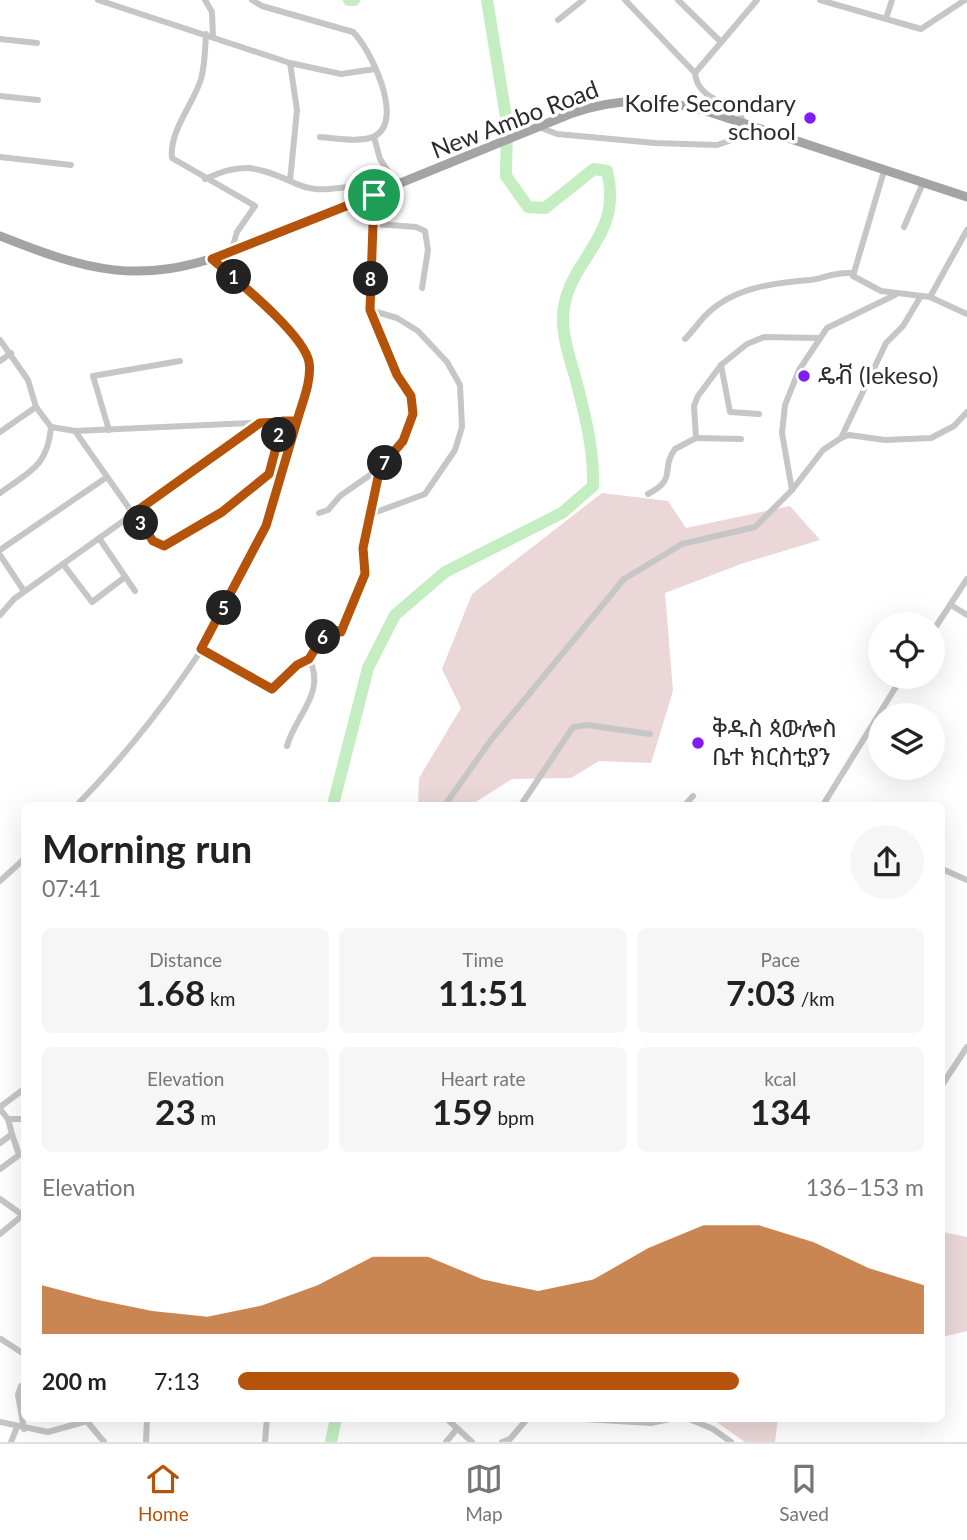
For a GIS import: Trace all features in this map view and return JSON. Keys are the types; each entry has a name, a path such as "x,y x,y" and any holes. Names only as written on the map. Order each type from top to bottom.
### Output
{"main road":[{"name":"New Ambo Road","path":"0,236 52,258 117,272 166,270 231,252 591,107 648,99 680,104 967,197"}],"street":[{"path":"99,0 290,63 341,74 375,69"},
{"path":"205,0 212,12 202,77 171,150 174,161 255,206 237,232 231,252"},
{"path":"252,0 262,6 353,32 386,90 384,125 374,137"},
{"path":"558,19 583,0"},
{"path":"538,127 558,134 655,143 717,145 735,139 744,124 738,110 715,100 699,87 695,73 625,0"},
{"path":"678,0 721,42"},
{"path":"744,0 750,8"},
{"path":"695,73 757,0"},
{"path":"820,0 921,29 965,0"},
{"path":"858,10 860,0"},
{"path":"887,18 892,0"},
{"path":"0,39 37,43"},
{"path":"290,63 297,110 290,181"},
{"path":"0,96 38,100"},
{"path":"320,137 374,137"},
{"path":"374,137 380,159 397,186"},
{"path":"0,157 71,165"},
{"path":"205,179 241,166 265,169 316,192 362,184 378,194 370,310 397,375 413,403 410,426 380,468 340,496 328,510 318,513"},
{"path":"852,273 884,171"},
{"path":"904,227 923,183"},
{"path":"376,224 425,231 428,250 422,288"},
{"path":"930,297 967,230"},
{"path":"80,802 145,728 201,649 266,526 309,375 306,352 262,303 212,259"},
{"path":"685,339 703,318 741,293 770,284 817,279 830,273 852,273 862,283 895,295 930,297 967,314"},
{"path":"792,490 783,446 785,405 799,370 818,338 842,318 895,295"},
{"path":"841,438 887,343 903,326 921,296"},
{"path":"370,310 397,318 418,331 447,362 460,385 462,427 455,450 425,494 371,514"},
{"path":"696,438 695,401 721,365 747,344 764,337 818,338"},
{"path":"0,340 28,380 36,407 51,427 75,431 297,421"},
{"path":"0,361 11,353"},
{"path":"109,430 93,376 180,361"},
{"path":"721,365 730,412 759,414"},
{"path":"0,432 36,407"},
{"path":"447,802 491,740 624,579 682,544 755,527 792,490 823,450 841,438 849,435 885,440 931,438 954,426 967,412"},
{"path":"75,431 153,541 160,545 171,544 211,516 222,512 269,474 283,421"},
{"path":"0,615 3,608 24,591 260,423"},
{"path":"0,493 44,460 51,427"},
{"path":"648,494 663,487 668,479 675,449 696,438 741,439"},
{"path":"201,649 272,689 297,665 309,659 328,628 340,632 365,574 363,548 380,468"},
{"path":"24,591 0,553 107,477"},
{"path":"99,538 135,592"},
{"path":"63,564 92,602 125,577"},
{"path":"945,614 967,579"},
{"path":"951,605 967,615"},
{"path":"287,746 292,727 314,696 314,668 309,659"},
{"path":"825,802 895,689"},
{"path":"523,802 573,727 587,725 650,734"},
{"path":"688,802 693,796"},
{"path":"0,881 21,862"},
{"path":"945,870 967,880"},
{"path":"945,1080 967,1046"},
{"path":"0,1170 19,1155 8,1119 0,1108 21,1091"},
{"path":"8,1119 21,1119"},
{"path":"0,1143 12,1134"},
{"path":"0,1199 21,1213"},
{"path":"0,1234 21,1217"},
{"path":"1,1339 21,1352"},
{"path":"11,1442 21,1428 17,1392 21,1386"},
{"path":"0,1422 48,1432 77,1422"},
{"path":"88,1422 104,1442"},
{"path":"146,1442 147,1422"},
{"path":"265,1442 267,1422"},
{"path":"449,1422 472,1442"},
{"path":"502,1442 510,1439 525,1422"},
{"path":"634,1422 656,1422"},
{"path":"696,1422 732,1442"},
{"path":"446,1442 456,1430"}],"shaded area":[{"path":"602,493 668,501 686,528 790,506 820,540 741,564 665,593 673,691 651,763 599,761 571,778 512,779 476,802 418,802 419,778 461,708 442,669 472,594"},
{"path":"945,1233 967,1237 967,1331 945,1336"},
{"path":"717,1422 778,1422 775,1442 745,1442"}],"waterway":[{"path":"349,0 354,0"},
{"path":"334,802 368,668 395,615 445,572 562,513 593,486 588,432 563,321 565,300 572,282 608,216 610,195 607,171 594,169 545,208 528,207 506,176 507,123 487,0"},
{"path":"331,1442 335,1422"}],"place":[{"name":"Kolfe Secondary school","path":"810,118"},
{"name":"ዴቭ (lekeso)","path":"804,376"},
{"name":"ቅዱስ ጳውሎስ ቤተ ክርስቲያን","path":"698,743"}],"route":[{"path":"374,195 212,259 262,303 306,352 309,375 297,421 283,421 269,474 260,483 222,512 211,516 171,544 164,546 153,541 134,513 260,423 283,421 297,421 266,526 248,566 201,649 272,689 297,665 309,659 328,628 341,632 365,574 363,548 380,468 403,441 413,414 411,396 397,375 370,310 376,224 374,195"}]}
